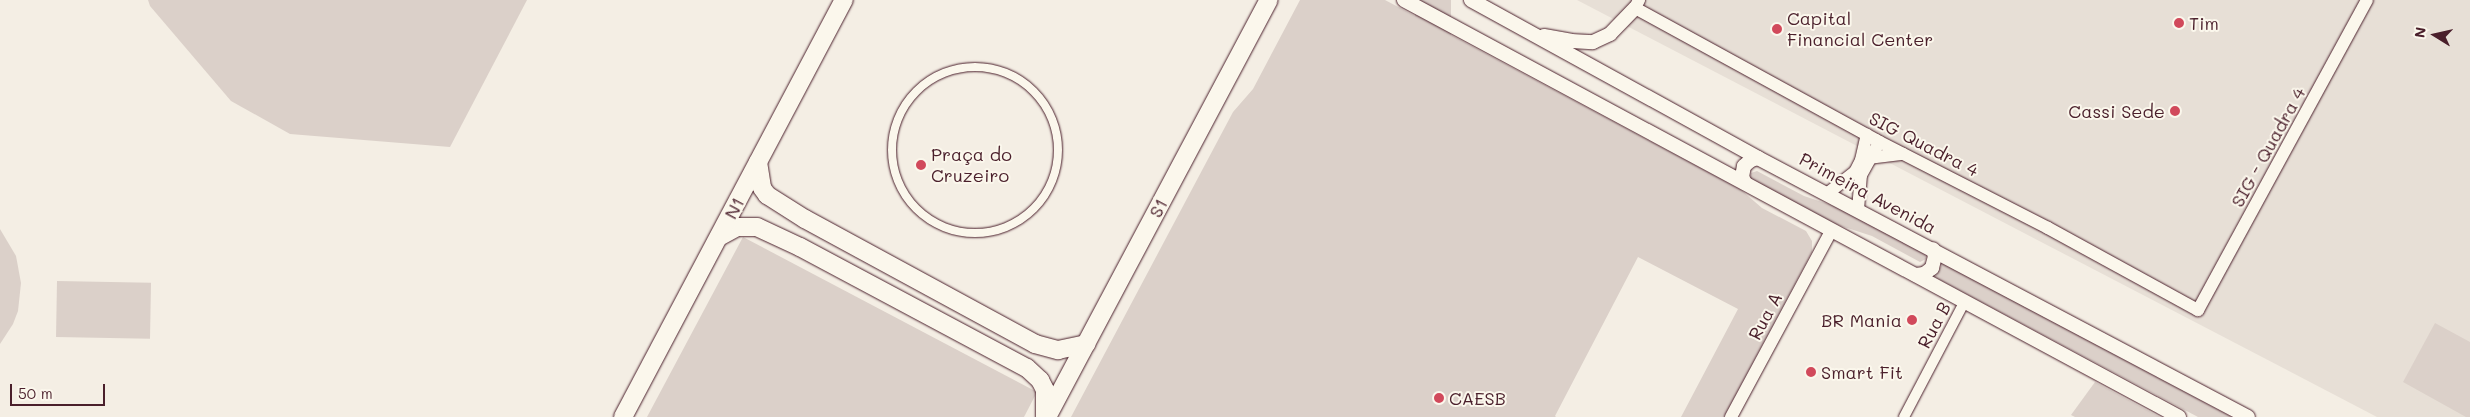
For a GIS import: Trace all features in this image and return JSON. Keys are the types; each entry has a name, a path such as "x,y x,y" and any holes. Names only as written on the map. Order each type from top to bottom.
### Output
{"highway":[{"name":"N1","path":"623,417 844,0"},
{"name":"S1","path":"1046,417 1269,0"},
{"path":"758,162 762,188 767,195 805,219 1036,344 1058,350 1086,344"},
{"path":"719,237 737,227 757,227 800,247 1026,368 1040,380 1045,390 1046,417"}],"main road":[{"path":"1404,0 2178,417"},
{"name":"Primeira Avenida","path":"1472,0 1758,158 1828,193 2248,417"},
{"path":"1530,33 1571,41 1593,42 1610,34 1637,4"},
{"path":"1745,183 1742,177 1744,166 1751,160 1758,158"},
{"path":"1916,275 1924,274 1932,268 1935,256 1933,249"}],"street":[{"name":"SIG - Quadra 4","path":"2198,310 2367,0"},
{"name":"SIG Quadra 4","path":"1637,4 1879,142 2048,228 2198,310"},
{"path":"980,66 1003,71 1024,83 1041,100 1053,121 1058,145 1056,169 1045,195 1026,216 1002,230 974,234 946,229 922,215 904,194 893,168 892,140 900,113 914,93 933,78 956,69 980,66"},
{"path":"1828,193 1855,172 1861,160 1867,135"},
{"path":"1858,209 1862,175 1868,158 1879,142"},
{"path":"1868,158 1905,154"},
{"name":"Rua A","path":"1731,417 1831,231"},
{"name":"Rua B","path":"1904,417 1965,301"}],"shaded area":[{"path":"148,0 527,0 450,147 290,134 231,101 150,6"},
{"path":"1300,0 1385,0 1740,189 1762,208 1806,231 1812,241 1812,252 1724,417 1681,417 1738,309 1638,257 1556,417 1071,417 1233,112 1253,89"},
{"path":"1415,0 1451,0 1451,361 1415,361"},
{"path":"1577,0 2470,0 2470,417 2377,417"},
{"path":"1757,171 1804,196 1840,208 1925,253 1926,259 1920,262 1872,236 1835,224 1751,179 1751,173"},
{"path":"0,229 16,256 21,283 18,311 13,324 0,344"},
{"path":"743,237 1037,392 1024,417 647,417"},
{"path":"1943,263 2232,417 2198,417 1970,296 1935,277"},
{"path":"57,281 151,283 150,339 56,337"},
{"path":"2435,323 2470,342 2470,417 2466,417 2403,382"},
{"path":"2095,382 2160,417 2075,417 2071,415"}],"place":[{"name":"Tim","path":"2179,23"},
{"name":"Capital Financial Center","path":"1777,29"},
{"name":"Cassi Sede","path":"2175,111"},
{"name":"Praça do Cruzeiro","path":"921,165"},
{"name":"BR Mania","path":"1912,320"},
{"name":"Smart Fit","path":"1811,372"},
{"name":"CAESB","path":"1439,398"}]}
